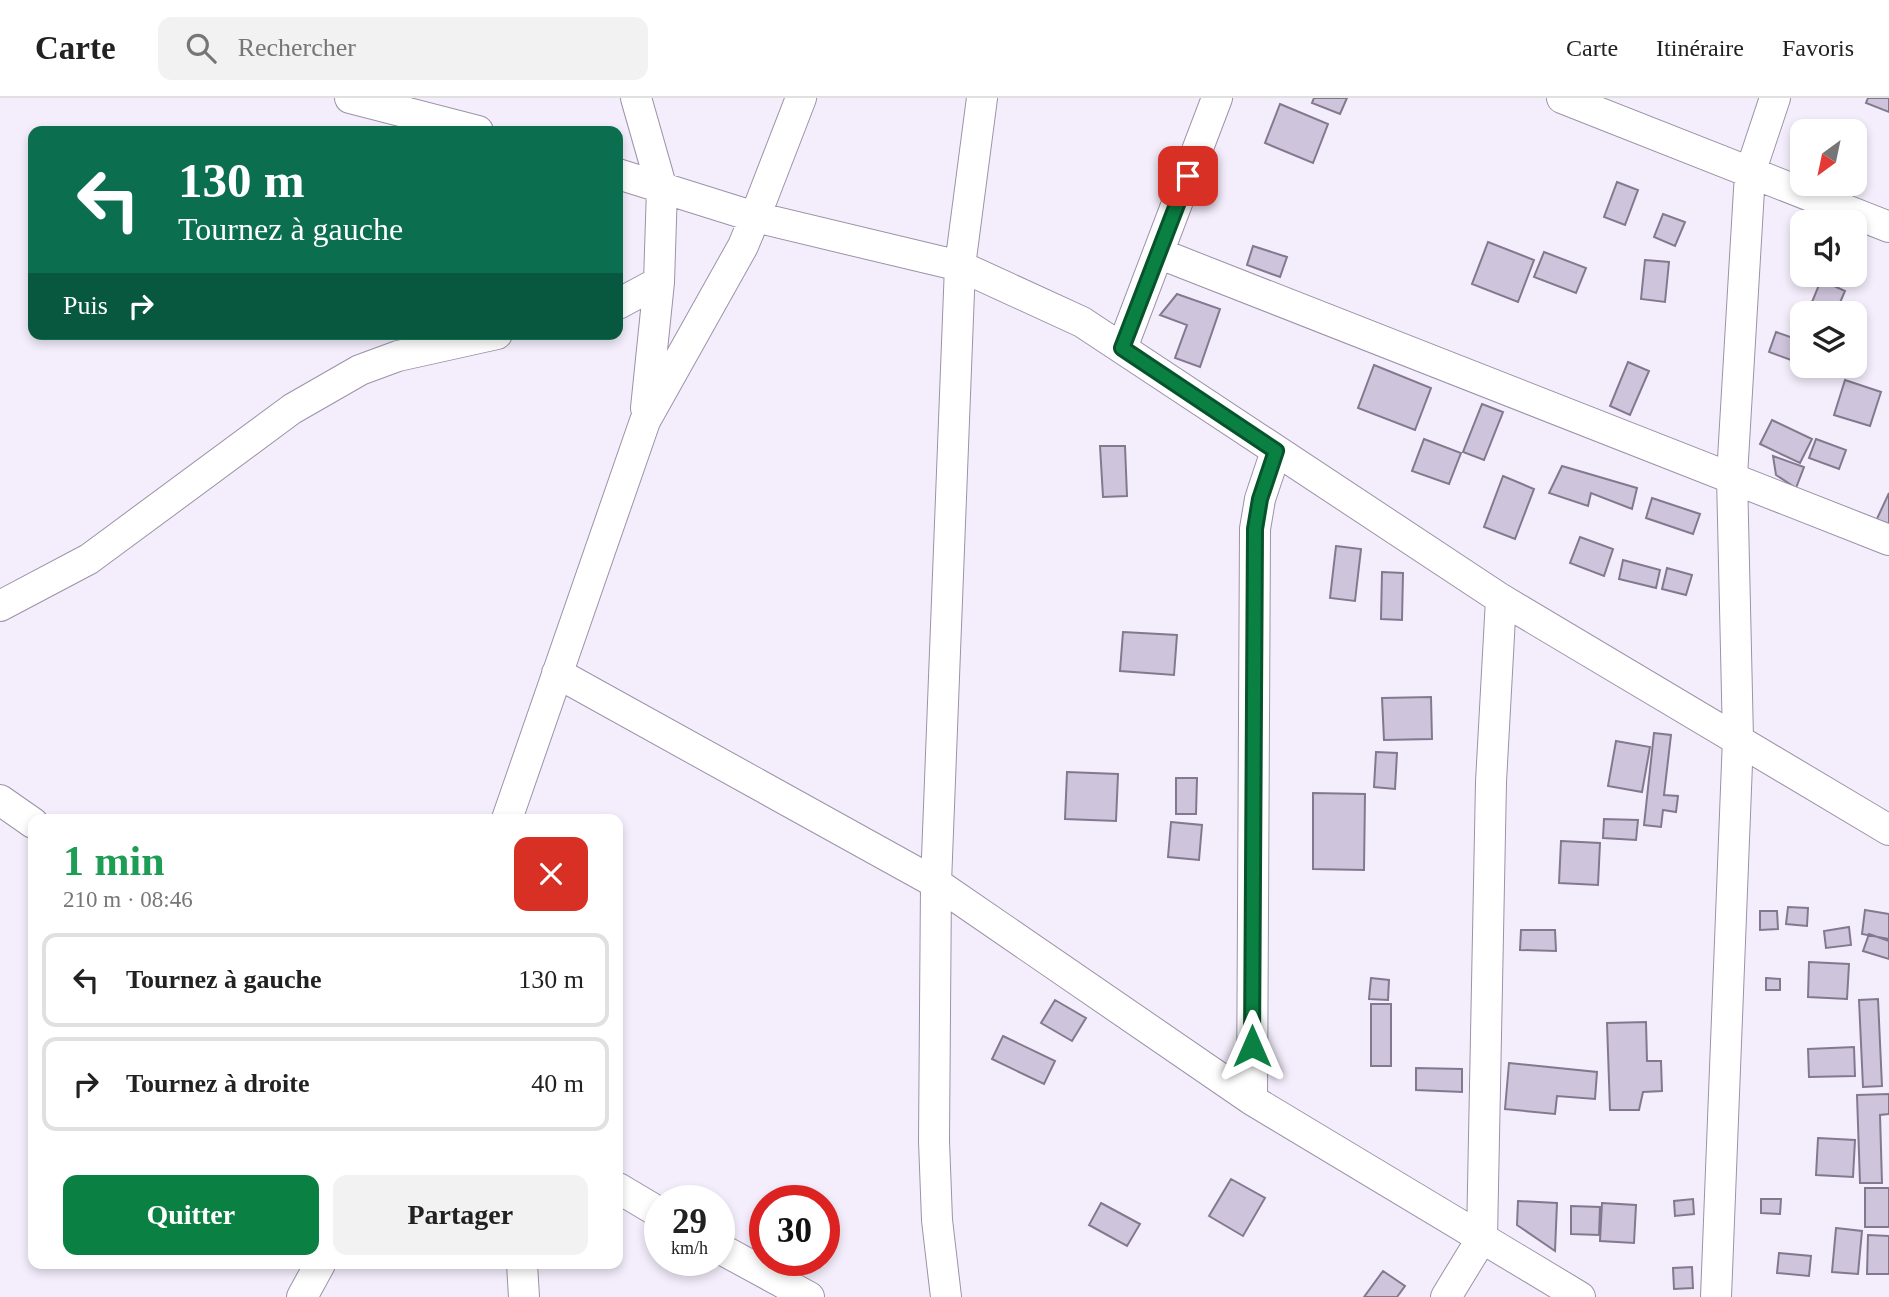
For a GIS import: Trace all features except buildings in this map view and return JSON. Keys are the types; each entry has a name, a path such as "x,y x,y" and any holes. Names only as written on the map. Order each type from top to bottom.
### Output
{"street":[{"path":"350,98 459,126"},
{"path":"636,98 662,189 659,282 645,421"},
{"path":"509,814 645,421 743,246 801,98"},
{"path":"946,1297 937,1220 934,1141 936,883 960,266 982,98"},
{"path":"1122,348 1217,98"},
{"path":"1562,98 1889,228"},
{"path":"1716,1297 1738,738 1732,476 1750,173 1775,98"},
{"path":"623,176 755,217 960,266 1082,322 1501,599 1889,830"},
{"path":"1158,253 1732,476 1889,540"},
{"path":"623,301 659,282"},
{"path":"0,606 89,559 292,409 360,370 398,356 470,340"},
{"path":"1252,1100 1255,529 1260,499 1276,451"},
{"path":"1446,1297 1482,1238 1490,782 1501,599"},
{"path":"557,673 936,883 1252,1100 1580,1297"},
{"path":"0,800 28,820"},
{"path":"623,1191 644,1203"},
{"path":"735,1257 809,1297"},
{"path":"302,1297 317,1269"},
{"path":"522,1269 524,1297"}],"route":[{"path":"1188,176 1122,348 1276,451 1260,499 1255,529 1252,1046"}]}
